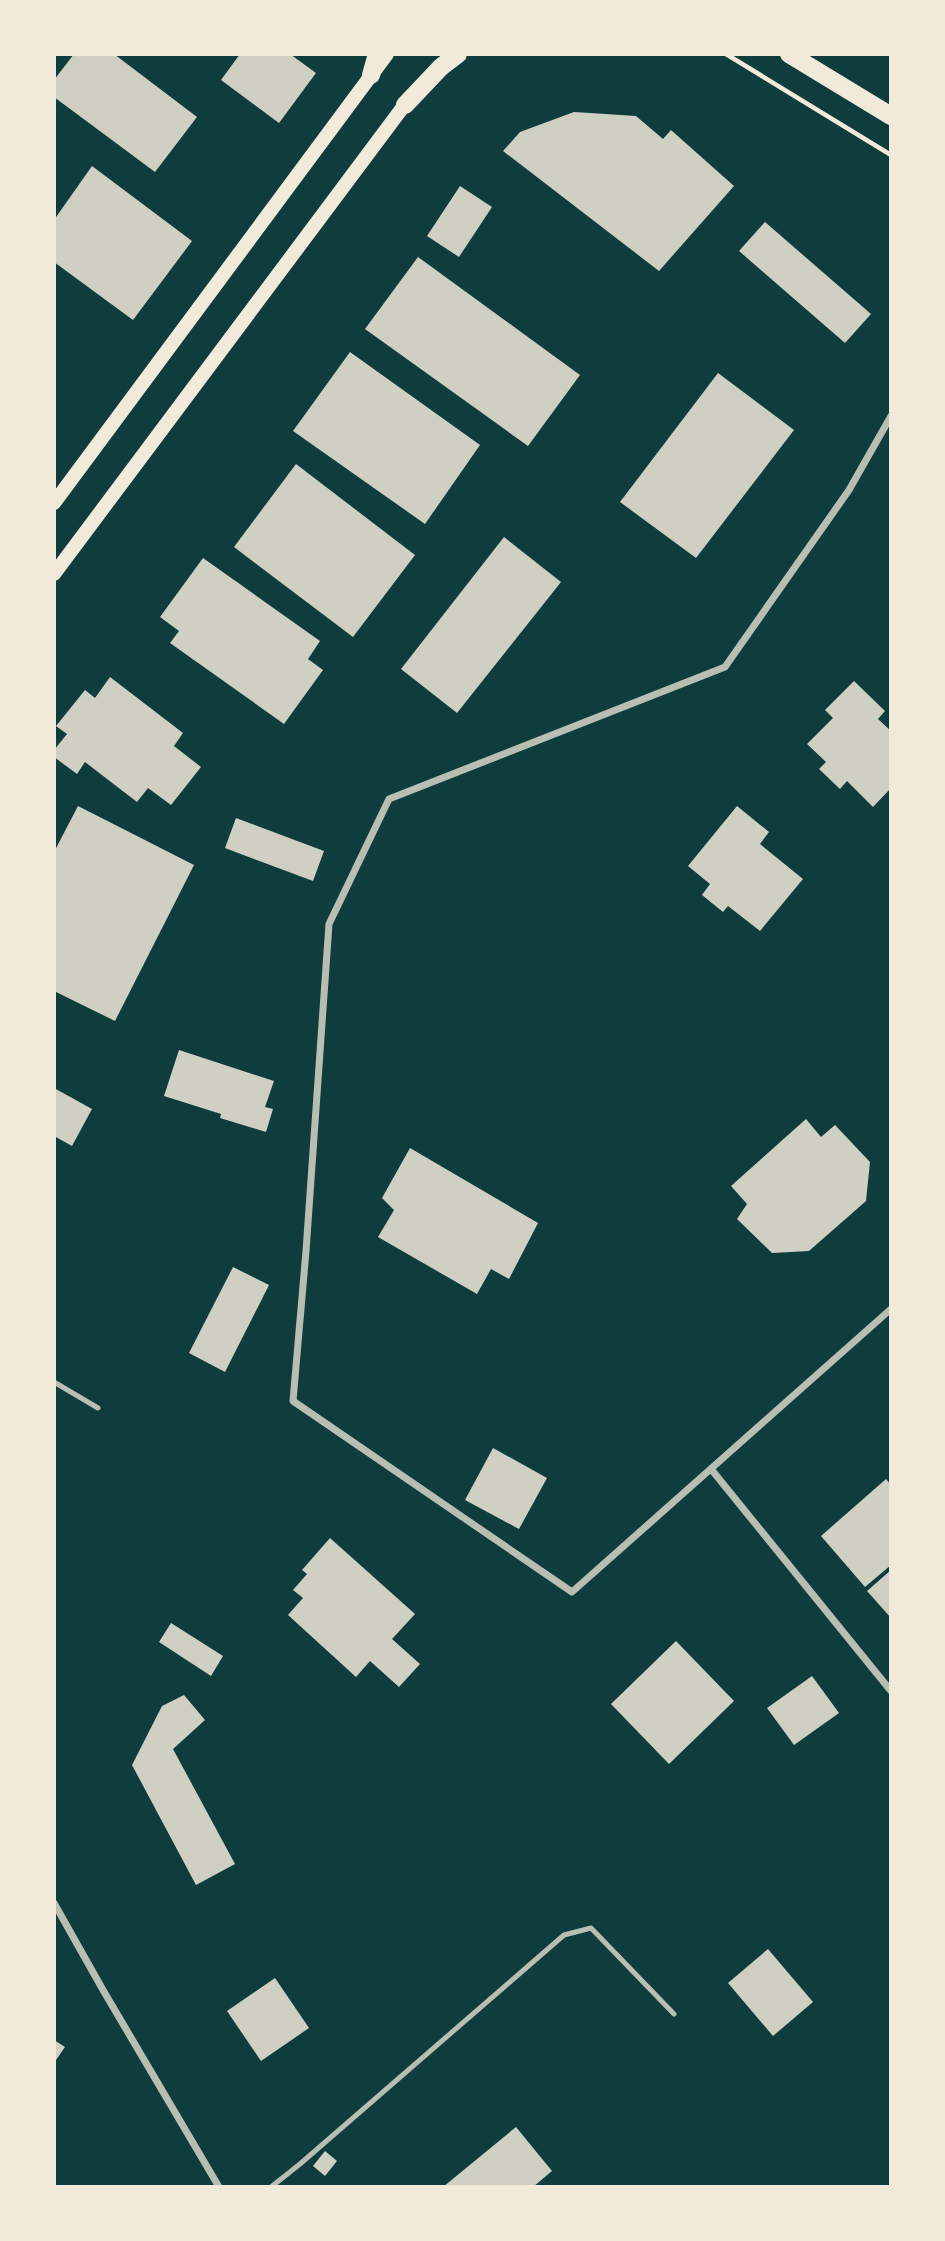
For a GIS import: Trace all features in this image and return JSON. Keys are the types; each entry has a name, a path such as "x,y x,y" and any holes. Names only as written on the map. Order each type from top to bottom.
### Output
{"main road":[{"path":"371,75 377,54"},
{"path":"54,503 387,54"},
{"path":"54,574 442,54"},
{"path":"405,105 458,54"},
{"path":"789,54 891,116"}],"street":[{"path":"891,416 849,490 725,667 389,799 329,924 293,1401 572,1592 891,1309"},
{"path":"711,1469 891,1691"},
{"path":"54,1903 219,2187"}],"lane":[{"path":"54,1382 98,1408"},
{"path":"271,2187 564,1935 590,1928 674,2014"}],"path":[{"path":"726,54 891,155"}],"building":[{"path":"74,54 114,54 197,117 155,172 54,97 54,80"},
{"path":"240,54 290,54 316,73 279,123 221,80"},
{"path":"574,112 636,116 663,139 671,130 734,186 659,271 503,151 520,132"},
{"path":"92,166 192,241 133,320 54,262 54,220"},
{"path":"460,186 492,207 459,257 427,236"},
{"path":"765,222 871,314 845,343 739,251"},
{"path":"418,257 580,375 528,446 365,329"},
{"path":"350,352 480,445 425,524 293,431"},
{"path":"718,373 794,430 696,558 620,502"},
{"path":"296,464 415,555 353,637 234,547"},
{"path":"504,537 561,582 457,713 401,669"},
{"path":"203,558 320,641 308,659 323,670 284,724 170,643 179,631 160,617"},
{"path":"110,677 183,733 174,746 201,767 171,805 148,788 137,802 85,762 77,774 54,757 54,750 67,734 56,726 85,690 95,698"},
{"path":"854,681 885,711 878,719 891,731 891,788 873,807 847,781 840,789 819,769 826,762 807,744 833,718 825,710"},
{"path":"78,806 194,865 115,1021 54,991 54,852"},
{"path":"737,806 769,832 760,844 803,879 760,931 728,906 723,912 702,895 710,884 688,866"},
{"path":"236,818 324,851 313,881 225,848"},
{"path":"179,1050 274,1081 265,1107 273,1109 266,1132 220,1118 221,1114 164,1096"},
{"path":"54,1088 92,1109 72,1146 54,1136"},
{"path":"806,1119 821,1137 835,1125 870,1162 866,1201 809,1251 772,1253 737,1219 747,1204 731,1186"},
{"path":"410,1148 538,1223 509,1279 491,1269 477,1294 378,1237 394,1210 382,1198"},
{"path":"233,1267 269,1285 225,1372 189,1353"},
{"path":"493,1448 547,1478 519,1529 465,1500"},
{"path":"886,1479 891,1485 891,1565 865,1587 821,1536"},
{"path":"330,1538 415,1614 392,1639 420,1664 399,1687 370,1661 356,1677 288,1615 303,1598 293,1590 307,1574 302,1570"},
{"path":"891,1570 891,1618 867,1591"},
{"path":"171,1623 223,1656 211,1676 159,1642"},
{"path":"676,1641 734,1701 669,1764 611,1704"},
{"path":"812,1676 839,1713 794,1745 767,1708"},
{"path":"184,1695 205,1720 173,1749 235,1864 196,1885 132,1765 162,1706"},
{"path":"768,1949 813,2002 773,2036 728,1983"},
{"path":"275,1978 309,2028 261,2061 227,2011"},
{"path":"54,2040 65,2047 54,2063"},
{"path":"516,2127 552,2171 533,2187 443,2187"},
{"path":"325,2151 337,2161 325,2176 313,2166"}]}
